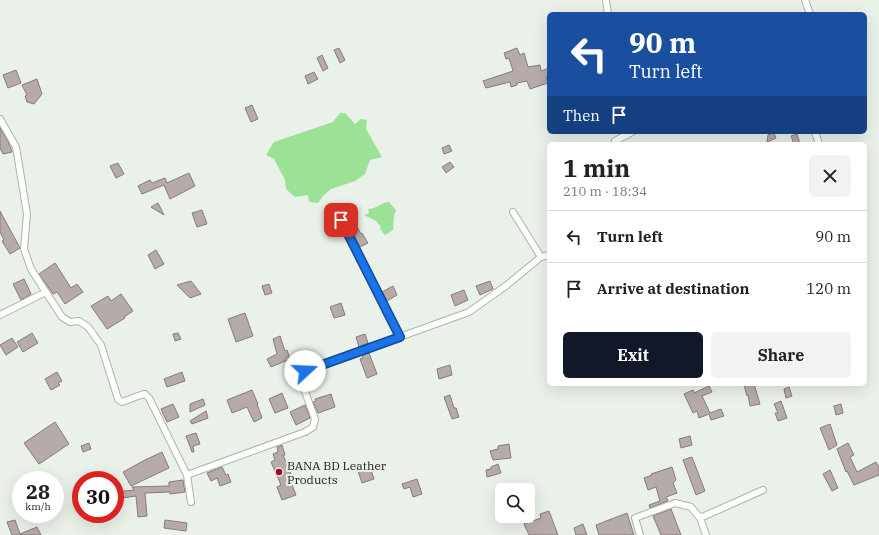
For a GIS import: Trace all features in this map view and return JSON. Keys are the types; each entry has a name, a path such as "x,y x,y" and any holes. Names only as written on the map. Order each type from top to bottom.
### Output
{"street":[{"path":"606,0 608,12"},
{"path":"805,0 809,12"},
{"path":"0,119 16,147 26,214 24,249 31,269 62,317 70,322 79,321 88,327 101,345 118,399 122,402 141,394 145,394 149,398 187,475 191,502"},
{"path":"615,142 628,134"},
{"path":"513,212 541,257"},
{"path":"341,220 400,337"},
{"path":"187,475 285,440 313,427 315,419 300,378 305,371 469,312 507,286 541,257 547,256"},
{"path":"0,315 46,292"},
{"path":"700,518 763,490"},
{"path":"640,535 634,518 675,502 691,507 700,518 706,535"}],"shaded area":[{"path":"340,113 345,113 355,124 361,119 367,120 366,129 382,157 370,160 365,174 355,181 331,189 318,203 309,202 308,195 295,197 286,189 285,180 274,159 266,155 274,142 333,122"},
{"path":"389,202 396,210 394,215 393,230 385,235 376,221 364,215 369,213 368,209 375,208 383,203"}],"building":[{"path":"339,48 345,60 340,63 334,50"},
{"path":"517,48 520,55 524,53 528,67 540,65 541,71 547,69 547,83 530,89 527,81 517,83 517,85 511,87 510,82 486,88 483,81 513,71 509,58 506,59 504,53"},
{"path":"322,55 328,68 323,71 317,58"},
{"path":"16,70 21,83 8,88 3,75"},
{"path":"314,72 318,79 308,84 305,76"},
{"path":"37,79 42,94 34,104 27,102 25,96 27,95 22,85"},
{"path":"252,105 258,119 251,122 245,108"},
{"path":"0,128 8,141 12,152 3,154 0,148"},
{"path":"774,134 776,138 767,142 768,135"},
{"path":"797,134 799,142 793,142 791,136"},
{"path":"449,145 452,151 444,154 442,148"},
{"path":"450,162 454,167 446,173 442,167"},
{"path":"118,163 124,174 116,178 110,166"},
{"path":"189,173 195,186 170,199 164,185 142,194 138,186 150,180 152,183 165,178 167,183"},
{"path":"158,203 164,215 151,207"},
{"path":"351,209 354,216 352,217 361,234 362,233 368,243 360,247 341,213"},
{"path":"202,210 207,224 197,227 192,213"},
{"path":"0,211 20,248 10,254 2,241 4,240 0,232"},
{"path":"156,250 164,264 155,269 148,255"},
{"path":"55,263 71,288 77,284 83,292 65,304 57,292 53,294 39,274"},
{"path":"24,279 31,294 21,300 13,284"},
{"path":"191,281 201,294 190,298 177,285"},
{"path":"490,281 493,289 480,295 476,286"},
{"path":"269,284 272,293 265,295 262,286"},
{"path":"393,286 397,295 387,301 382,292"},
{"path":"464,290 468,300 455,306 451,295"},
{"path":"121,294 133,311 124,317 125,318 107,329 91,306 108,296 111,301"},
{"path":"341,303 345,315 334,318 330,307"},
{"path":"245,313 253,336 236,342 228,319"},
{"path":"32,333 38,343 23,352 17,342"},
{"path":"178,333 181,339 175,341 173,334"},
{"path":"365,334 368,343 359,347 356,337"},
{"path":"280,336 285,351 287,350 290,359 271,367 267,359 277,354 273,339"},
{"path":"12,338 18,347 6,355 0,345"},
{"path":"369,353 377,374 367,378 360,359 363,358 362,355"},
{"path":"450,365 452,375 439,379 437,369"},
{"path":"57,372 62,381 58,383 60,385 51,390 45,379"},
{"path":"182,372 185,381 167,387 164,379"},
{"path":"709,386 712,392 702,396 710,413 721,409 724,416 711,420 709,414 699,418 697,411 693,413 684,394 693,390 694,393"},
{"path":"744,386 755,386 760,404 750,406 748,395 747,396"},
{"path":"789,387 792,396 786,398 784,389"},
{"path":"252,390 262,418 254,422 247,407 232,413 227,400"},
{"path":"282,393 288,408 275,413 269,399"},
{"path":"331,394 335,407 318,413 313,402 316,401 315,399"},
{"path":"450,395 454,408 456,408 459,417 452,419 444,397"},
{"path":"203,399 205,405 190,412 190,404"},
{"path":"781,401 787,418 778,421 775,413 778,413 774,404"},
{"path":"173,404 179,417 167,422 161,409"},
{"path":"841,404 843,413 836,415 834,406"},
{"path":"305,405 310,418 296,425 290,412"},
{"path":"206,411 208,418 192,424 190,421"},
{"path":"55,422 69,444 39,464 24,443"},
{"path":"830,424 837,445 829,450 820,428"},
{"path":"196,433 200,444 193,446 194,452 192,452 186,436"},
{"path":"690,436 692,445 681,448 679,439"},
{"path":"89,443 91,449 83,452 81,446"},
{"path":"848,443 854,455 850,457 857,472 876,462 879,467 879,475 854,485 847,471 846,472 837,449"},
{"path":"509,444 511,458 493,460 490,451 498,449 498,446"},
{"path":"282,445 285,455 283,455 291,473 288,475 296,495 282,500 277,487 281,485 271,462 275,460 273,454 278,452 277,447"},
{"path":"162,452 169,468 131,486 124,471"},
{"path":"692,457 705,491 696,495 683,460"},
{"path":"498,464 501,473 487,477 486,470 491,469 491,467"},
{"path":"222,467 226,475 228,474 231,482 220,486 217,478 211,481 207,473"},
{"path":"370,467 374,479 362,483 358,471"},
{"path":"672,467 676,480 673,483 677,493 666,497 668,501 650,508 649,505 660,501 656,487 648,490 644,478"},
{"path":"830,470 838,488 832,491 823,474"},
{"path":"417,479 422,494 413,497 410,487 404,489 402,484"},
{"path":"183,480 185,492 170,494 170,492 145,493 147,516 138,517 136,496 124,498 124,491 134,490 132,487 169,486 169,482"},
{"path":"671,509 681,535 661,535 653,516"},
{"path":"549,511 558,535 529,535 524,524 535,523 535,520 541,518 540,514"},
{"path":"627,513 634,535 599,535 596,525"},
{"path":"165,520 187,523 186,531 164,528"},
{"path":"12,521 12,523 16,523 20,534 37,527 41,535 12,535 7,522"},
{"path":"583,524 587,535 576,535 574,528"}],"place":[{"name":"BANA BD Leather Products","path":"279,472"}],"route":[{"path":"305,371 400,337 341,220"}]}
